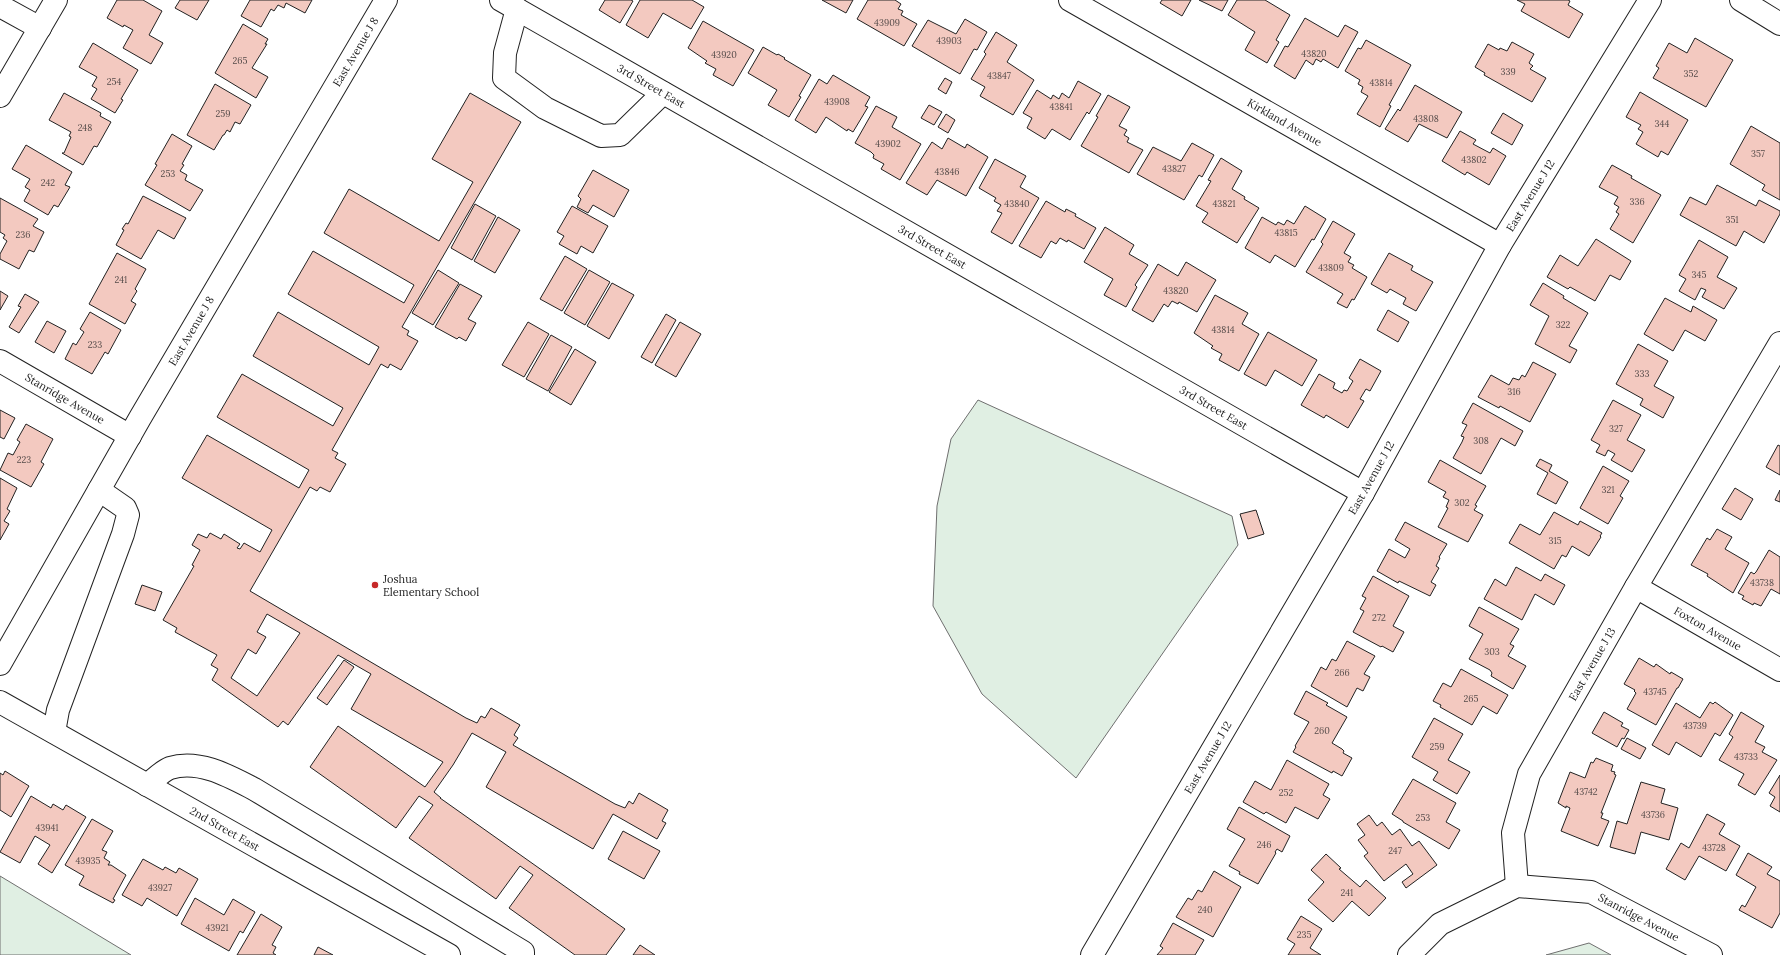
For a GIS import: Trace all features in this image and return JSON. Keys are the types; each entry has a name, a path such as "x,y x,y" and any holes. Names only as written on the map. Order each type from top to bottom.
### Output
{"street":[{"path":"0,96 56,0"},
{"name":"East Avenue J 8","path":"0,664 130,436 386,0"},
{"name":"Kirkland Avenue","path":"1070,0 1500,245"},
{"name":"East Avenue J 12","path":"1092,955 1363,493 1500,245 1650,0"},
{"path":"1741,0 1780,24"},
{"path":"509,5 504,78 545,108 601,136 620,135 663,93"},
{"name":"3rd Street East","path":"509,5 1363,493"},
{"path":"0,6 40,28"},
{"name":"East Avenue J 13","path":"1517,886 1513,833 1528,774 1780,343"},
{"name":"Stanridge Avenue","path":"0,361 130,436"},
{"path":"54,732 58,710 123,534 128,515 125,508 99,490"},
{"name":"Foxton Avenue","path":"1636,587 1780,670"},
{"name":"2nd Street East","path":"0,702 449,955"},
{"path":"147,784 170,768 197,765 226,775 267,797 523,952 523,955"},
{"path":"1409,955 1440,924 1517,886"},
{"name":"Stanridge Avenue","path":"1517,886 1591,892 1711,955"}],"green space":[{"path":"978,400 1232,516 1238,545 1076,778 982,694 933,606 937,506 951,439"},
{"path":"0,876 131,955 0,955"},
{"path":"1589,943 1611,955 1546,955"}],"building":[{"path":"117,0 143,0 162,11 149,35 163,43 151,64 123,48 133,30 124,25 123,27 107,18"},
{"path":"180,0 209,0 197,20 175,8"},
{"path":"250,0 312,0 305,13 286,3 284,8 278,5 274,11 271,9 261,27 241,16"},
{"path":"605,0 633,1 620,23 599,10"},
{"path":"640,0 692,0 704,7 691,29 663,13 648,38 626,25"},
{"path":"822,0 853,0 846,13"},
{"path":"868,0 895,0 901,4 898,9 903,11 901,15 917,24 904,46 857,19"},
{"path":"1162,0 1191,0 1182,16 1160,3"},
{"path":"1199,0 1228,0 1222,11"},
{"path":"1237,0 1265,0 1290,15 1276,40 1279,42 1267,63 1245,50 1255,32 1228,15"},
{"path":"1517,0 1568,0 1570,1 1568,5 1583,14 1569,38 1521,11 1525,4"},
{"path":"1305,18 1338,37 1345,25 1358,32 1338,68 1323,59 1321,62 1316,59 1313,65 1306,60 1295,79 1274,66 1285,46 1288,47"},
{"path":"965,19 987,32 977,50 974,49 960,74 912,46 928,20 956,34"},
{"path":"703,21 754,50 733,86 713,75 716,69 705,63 707,61 688,48"},
{"path":"243,24 268,39 265,44 267,44 252,68 268,77 256,98 215,73"},
{"path":"996,32 1017,45 1007,62 1034,80 1013,115 980,96 985,87 971,79 986,54 984,52"},
{"path":"1695,38 1733,60 1706,107 1653,78 1659,68 1656,66 1669,43 1687,53"},
{"path":"1366,40 1411,65 1389,105 1391,106 1380,127 1357,114 1368,96 1361,92 1363,87 1358,84 1360,80 1345,71 1358,48 1361,49"},
{"path":"1512,42 1534,54 1529,63 1533,66 1530,69 1546,78 1532,102 1484,75 1485,73 1475,67 1488,44 1499,50 1500,48 1507,51"},
{"path":"93,43 138,70 121,99 123,100 115,113 91,99 97,89 92,86 97,77 79,67"},
{"path":"763,47 785,58 784,59 811,75 799,96 801,97 789,117 768,105 777,90 748,73"},
{"path":"833,75 870,97 865,106 868,107 853,132 848,129 847,131 826,117 816,133 795,120 819,79 827,84"},
{"path":"945,78 952,82 946,94 938,89"},
{"path":"1078,81 1101,94 1089,114 1087,112 1070,140 1052,129 1045,139 1027,128 1032,118 1023,113 1037,90 1051,99 1053,95 1059,99 1062,93 1069,98"},
{"path":"215,84 251,105 240,124 235,122 230,132 227,130 214,150 187,135"},
{"path":"1415,85 1462,112 1447,138 1419,124 1408,142 1385,129 1398,109 1400,111"},
{"path":"1640,92 1688,120 1668,155 1661,151 1658,157 1636,144 1643,132 1638,129 1641,125 1626,117"},
{"path":"64,93 101,113 100,116 111,122 97,147 94,146 83,165 62,153 64,153 71,137 69,136 71,132 49,120"},
{"path":"470,93 521,122 402,327 409,331 407,335 418,341 401,370 390,364 388,368 381,364 332,450 338,453 335,458 346,464 330,492 320,487 317,491 310,487 250,591 466,718 477,723 481,716 485,718 491,708 520,725 514,735 518,738 513,745 615,804 625,808 629,801 633,804 639,793 668,810 662,821 666,823 657,839 613,814 593,849 486,787 506,752 472,733 453,765 434,792 440,798 625,929 606,955 575,955 509,908 533,875 520,866 496,899 409,838 433,805 419,796 396,828 310,767 338,726 425,787 443,762 351,709 371,674 338,655 288,725 283,721 278,727 212,680 218,669 211,665 217,655 175,632 177,628 163,620 194,566 192,565 200,550 192,545 198,534 207,538 210,533 221,539 224,534 240,544 237,548 240,549 244,543 260,552 272,530 182,478 207,435 299,488 309,470 217,417 242,374 333,426 343,408 253,356 278,312 369,365 379,347 288,294 313,251 404,303 414,285 324,233 349,189 439,241 473,182 432,159","holes":["267,614 300,633 257,696 231,678 248,649 256,654 266,637 257,632"]},
{"path":"1108,95 1130,107 1119,126 1127,130 1124,135 1129,138 1127,142 1143,150 1129,173 1081,146 1098,117 1096,116"},
{"path":"929,105 942,112 934,125 921,118"},
{"path":"876,106 897,117 892,127 921,144 900,180 881,169 884,164 873,158 874,155 871,152 855,143"},
{"path":"1503,113 1523,125 1512,145 1491,133"},
{"path":"946,114 955,120 948,133 938,127"},
{"path":"1751,126 1780,143 1780,200 1762,190 1765,185 1730,164"},
{"path":"1460,131 1476,140 1473,144 1490,153 1493,148 1506,156 1489,185 1467,172 1465,175 1442,161"},
{"path":"172,134 192,146 182,164 184,165 180,171 187,175 185,180 203,190 190,211 145,185 157,165 155,164"},
{"path":"948,138 965,148 967,144 988,157 966,196 937,180 927,195 906,183 932,142 942,149"},
{"path":"1192,143 1214,155 1202,177 1199,175 1184,200 1137,174 1153,147 1181,161"},
{"path":"26,145 72,172 65,185 70,187 58,207 54,205 48,215 24,201 30,190 25,187 30,179 12,169"},
{"path":"1221,158 1242,171 1232,189 1245,197 1244,199 1259,208 1237,243 1202,222 1208,213 1196,206 1211,181 1208,180"},
{"path":"995,159 1026,176 1020,187 1039,198 1012,244 991,232 1002,213 997,211 1001,205 994,201 996,198 979,188"},
{"path":"1612,165 1661,195 1633,243 1610,229 1619,214 1616,212 1619,207 1614,204 1618,197 1599,187"},
{"path":"593,170 629,190 614,217 593,205 588,213 577,207 581,199 578,196"},
{"path":"1717,185 1756,206 1759,200 1780,211 1780,214 1764,243 1744,231 1736,246 1680,215 1690,197 1706,205"},
{"path":"143,196 186,218 174,239 158,230 141,259 116,245 124,230 122,229 126,223 128,224"},
{"path":"0,198 38,219 33,226 44,232 34,252 29,250 19,269 0,259 0,254 7,241 3,238 5,235 0,232"},
{"path":"1046,201 1065,212 1066,209 1076,214 1075,216 1096,228 1084,249 1068,240 1067,242 1060,238 1056,244 1051,241 1041,258 1019,246"},
{"path":"475,204 496,216 472,260 451,248"},
{"path":"572,206 608,226 593,253 581,246 577,254 559,244 564,236 557,232"},
{"path":"1305,206 1326,219 1314,240 1312,239 1295,267 1275,255 1270,263 1245,248 1262,217 1276,225 1278,222 1284,225 1287,220 1294,224"},
{"path":"498,217 520,230 495,273 474,261"},
{"path":"1333,221 1355,234 1344,253 1351,257 1348,262 1354,265 1352,268 1367,277 1354,300 1352,299 1347,308 1337,303 1343,294 1306,272 1323,244 1321,242"},
{"path":"1105,227 1134,245 1129,254 1148,265 1135,285 1137,287 1126,307 1104,295 1113,279 1084,262"},
{"path":"1596,239 1631,261 1620,280 1610,275 1595,301 1570,287 1568,289 1547,277 1560,255 1578,266"},
{"path":"1699,240 1728,257 1717,277 1737,288 1724,309 1702,297 1706,290 1701,288 1695,300 1679,291 1686,279 1679,275"},
{"path":"117,253 146,269 135,289 137,291 131,301 136,304 125,324 89,304"},
{"path":"1389,253 1413,266 1411,270 1433,282 1416,311 1403,304 1406,298 1390,289 1387,293 1371,284"},
{"path":"565,256 587,269 562,311 540,299"},
{"path":"1186,262 1216,280 1197,312 1179,302 1178,304 1172,301 1168,307 1164,304 1153,322 1132,310 1158,264 1178,276"},
{"path":"438,270 459,283 433,325 412,313"},
{"path":"589,270 610,282 585,325 564,313"},
{"path":"612,283 634,295 609,339 587,326"},
{"path":"1543,283 1564,296 1563,298 1588,313 1569,346 1577,350 1570,363 1535,344 1549,316 1530,305"},
{"path":"460,284 482,296 468,319 476,323 466,341 459,337 457,339 435,327"},
{"path":"0,291 8,296 0,310"},
{"path":"25,294 39,302 19,333 9,327 21,307 18,306"},
{"path":"1215,295 1248,313 1242,324 1259,334 1239,371 1219,360 1222,354 1211,348 1213,346 1194,333"},
{"path":"1665,298 1691,312 1693,306 1717,320 1705,341 1685,330 1673,351 1644,334"},
{"path":"1388,310 1409,322 1398,342 1377,330"},
{"path":"90,312 121,330 108,354 105,352 92,374 65,359 73,343 76,345 84,332 80,329"},
{"path":"666,314 676,320 652,363 641,357"},
{"path":"47,321 66,331 54,353 35,342"},
{"path":"528,322 549,334 524,377 502,365"},
{"path":"680,322 701,334 676,377 655,365"},
{"path":"1268,332 1317,360 1302,386 1275,370 1266,386 1244,374"},
{"path":"551,335 572,347 548,391 526,379"},
{"path":"1638,344 1668,361 1654,386 1674,397 1663,418 1640,405 1643,399 1616,384"},
{"path":"575,349 596,362 571,405 549,392"},
{"path":"1360,359 1381,371 1370,391 1366,389 1360,399 1364,401 1348,428 1326,415 1324,418 1301,405 1319,374 1335,383 1333,388 1342,393 1344,390 1347,391 1353,381 1349,378"},
{"path":"1533,362 1556,374 1530,422 1500,406 1499,408 1478,397 1491,375 1509,385 1513,378 1519,380 1522,375 1525,377"},
{"path":"1613,400 1641,415 1627,440 1645,450 1632,472 1611,460 1615,454 1608,450 1605,456 1596,452 1600,445 1591,440"},
{"path":"1473,403 1523,431 1515,446 1501,438 1481,474 1453,458 1464,437 1461,436 1467,425 1462,423"},
{"path":"0,410 15,418 4,439 0,437"},
{"path":"26,424 53,439 41,462 44,464 31,487 0,470 8,453 13,455 20,442 17,440"},
{"path":"1778,445 1780,446 1780,475 1766,467"},
{"path":"1540,459 1552,465 1549,471 1568,482 1556,504 1537,494 1548,473 1536,466"},
{"path":"1440,460 1486,486 1475,505 1477,506 1474,510 1483,515 1468,542 1438,527 1448,508 1446,507 1449,500 1443,497 1446,492 1428,482"},
{"path":"1603,466 1629,481 1620,496 1623,498 1608,524 1580,508"},
{"path":"0,478 17,488 7,509 10,511 4,521 9,524 0,540"},
{"path":"1735,488 1753,499 1741,520 1722,509"},
{"path":"1780,490 1780,502 1775,500"},
{"path":"1256,510 1264,534 1248,539 1240,514"},
{"path":"1554,512 1578,525 1580,521 1602,533 1589,556 1572,546 1566,557 1562,555 1554,569 1509,543 1520,524 1540,535"},
{"path":"1405,522 1447,544 1439,557 1440,558 1436,566 1439,568 1431,582 1436,585 1430,596 1399,581 1398,583 1377,571 1389,549 1405,558 1410,549 1395,540"},
{"path":"1717,529 1732,537 1725,549 1749,563 1733,593 1707,576 1708,574 1691,565 1707,538 1710,540"},
{"path":"1769,550 1780,557 1780,594 1771,589 1761,606 1754,603 1753,605 1742,599 1744,596 1738,593 1751,572 1754,574 1756,572"},
{"path":"1516,567 1541,581 1545,574 1565,585 1554,605 1535,594 1522,620 1484,599 1495,579 1506,586"},
{"path":"1373,576 1409,596 1393,626 1404,632 1393,652 1353,632 1364,611 1360,609 1366,598 1362,596"},
{"path":"142,585 162,592 155,611 135,604"},
{"path":"1479,607 1519,629 1510,644 1514,646 1508,656 1526,666 1513,689 1491,676 1492,673 1490,670 1469,659 1483,634 1469,626"},
{"path":"1347,641 1375,656 1364,674 1370,677 1363,691 1357,688 1347,707 1311,686 1321,667 1326,670 1332,659 1336,661"},
{"path":"1639,658 1654,667 1656,664 1670,674 1671,672 1683,679 1656,725 1627,709 1636,693 1634,691 1635,690 1624,684"},
{"path":"344,660 354,667 327,705 317,698"},
{"path":"1461,669 1508,695 1497,714 1483,706 1472,725 1440,707 1441,705 1433,701 1443,683 1451,687"},
{"path":"1306,691 1328,703 1326,705 1347,717 1332,743 1342,749 1344,751 1343,753 1352,758 1342,776 1333,771 1332,773 1293,752 1309,722 1294,714"},
{"path":"1710,702 1713,704 1715,702 1733,715 1720,736 1715,733 1701,757 1676,742 1669,755 1652,745 1676,703 1700,718"},
{"path":"1604,712 1623,723 1621,726 1629,730 1617,747 1592,733"},
{"path":"1741,712 1764,726 1755,742 1765,747 1762,752 1777,760 1755,795 1738,785 1744,774 1719,760 1733,737 1729,734"},
{"path":"1434,718 1463,734 1448,760 1470,772 1457,794 1433,780 1438,772 1412,757"},
{"path":"1627,738 1646,748 1640,759 1621,749"},
{"path":"1596,758 1613,765 1611,771 1615,772 1614,774 1616,775 1601,813 1603,813 1601,818 1609,821 1598,846 1561,831 1570,808 1566,806 1566,808 1558,803 1570,772 1585,778 1591,762 1593,763"},
{"path":"1287,760 1329,784 1323,795 1330,799 1318,819 1295,807 1286,823 1266,812 1264,814 1243,802 1255,781 1271,790"},
{"path":"5,771 29,786 11,817 0,810 0,773 3,775"},
{"path":"1780,775 1780,812 1770,806 1775,797 1769,793"},
{"path":"1413,779 1456,803 1446,822 1460,830 1449,849 1392,814"},
{"path":"1641,782 1665,789 1661,803 1678,808 1669,840 1641,832 1635,854 1610,847 1617,821 1627,824"},
{"path":"31,796 51,808 53,804 63,810 66,805 86,817 52,873 38,864 50,845 35,836 20,863 0,852"},
{"path":"1239,807 1290,836 1282,852 1277,849 1275,852 1276,853 1258,884 1239,874 1240,872 1229,866 1245,839 1227,829"},
{"path":"1707,814 1725,824 1719,834 1740,846 1726,871 1699,856 1685,880 1666,869 1681,843 1689,848"},
{"path":"1369,815 1377,826 1382,822 1392,835 1400,829 1412,846 1419,841 1437,865 1406,888 1402,882 1413,874 1406,864 1384,881 1364,856 1368,853 1358,840 1365,835 1357,824"},
{"path":"92,819 113,831 102,850 107,852 104,858 110,862 108,865 111,865 126,875 113,899 115,900 113,903 79,885 84,876 65,865"},
{"path":"623,831 660,851 644,879 608,859"},
{"path":"1748,853 1772,867 1767,874 1780,881 1780,913 1772,928 1739,910 1742,905 1745,907 1756,887 1736,875"},
{"path":"1326,854 1341,868 1339,869 1360,887 1366,880 1386,898 1369,916 1352,901 1333,922 1308,900 1324,882 1311,870"},
{"path":"143,859 163,870 165,867 176,873 179,868 198,879 177,916 147,898 142,906 122,895"},
{"path":"1214,871 1241,887 1213,937 1176,917 1188,898 1192,900 1198,890 1202,892"},
{"path":"195,898 224,915 233,899 255,912 243,933 240,931 229,951 181,924"},
{"path":"261,914 282,927 272,945 276,947 273,953 276,955 237,955"},
{"path":"1301,916 1322,929 1310,948 1321,955 1288,955 1295,944 1287,939"},
{"path":"1173,923 1204,940 1195,955 1157,955 1163,948 1160,946"},
{"path":"640,945 655,955 633,955"},
{"path":"318,947 333,955 314,955"}],"place":[{"name":"Joshua Elementary School","path":"375,585"}]}
